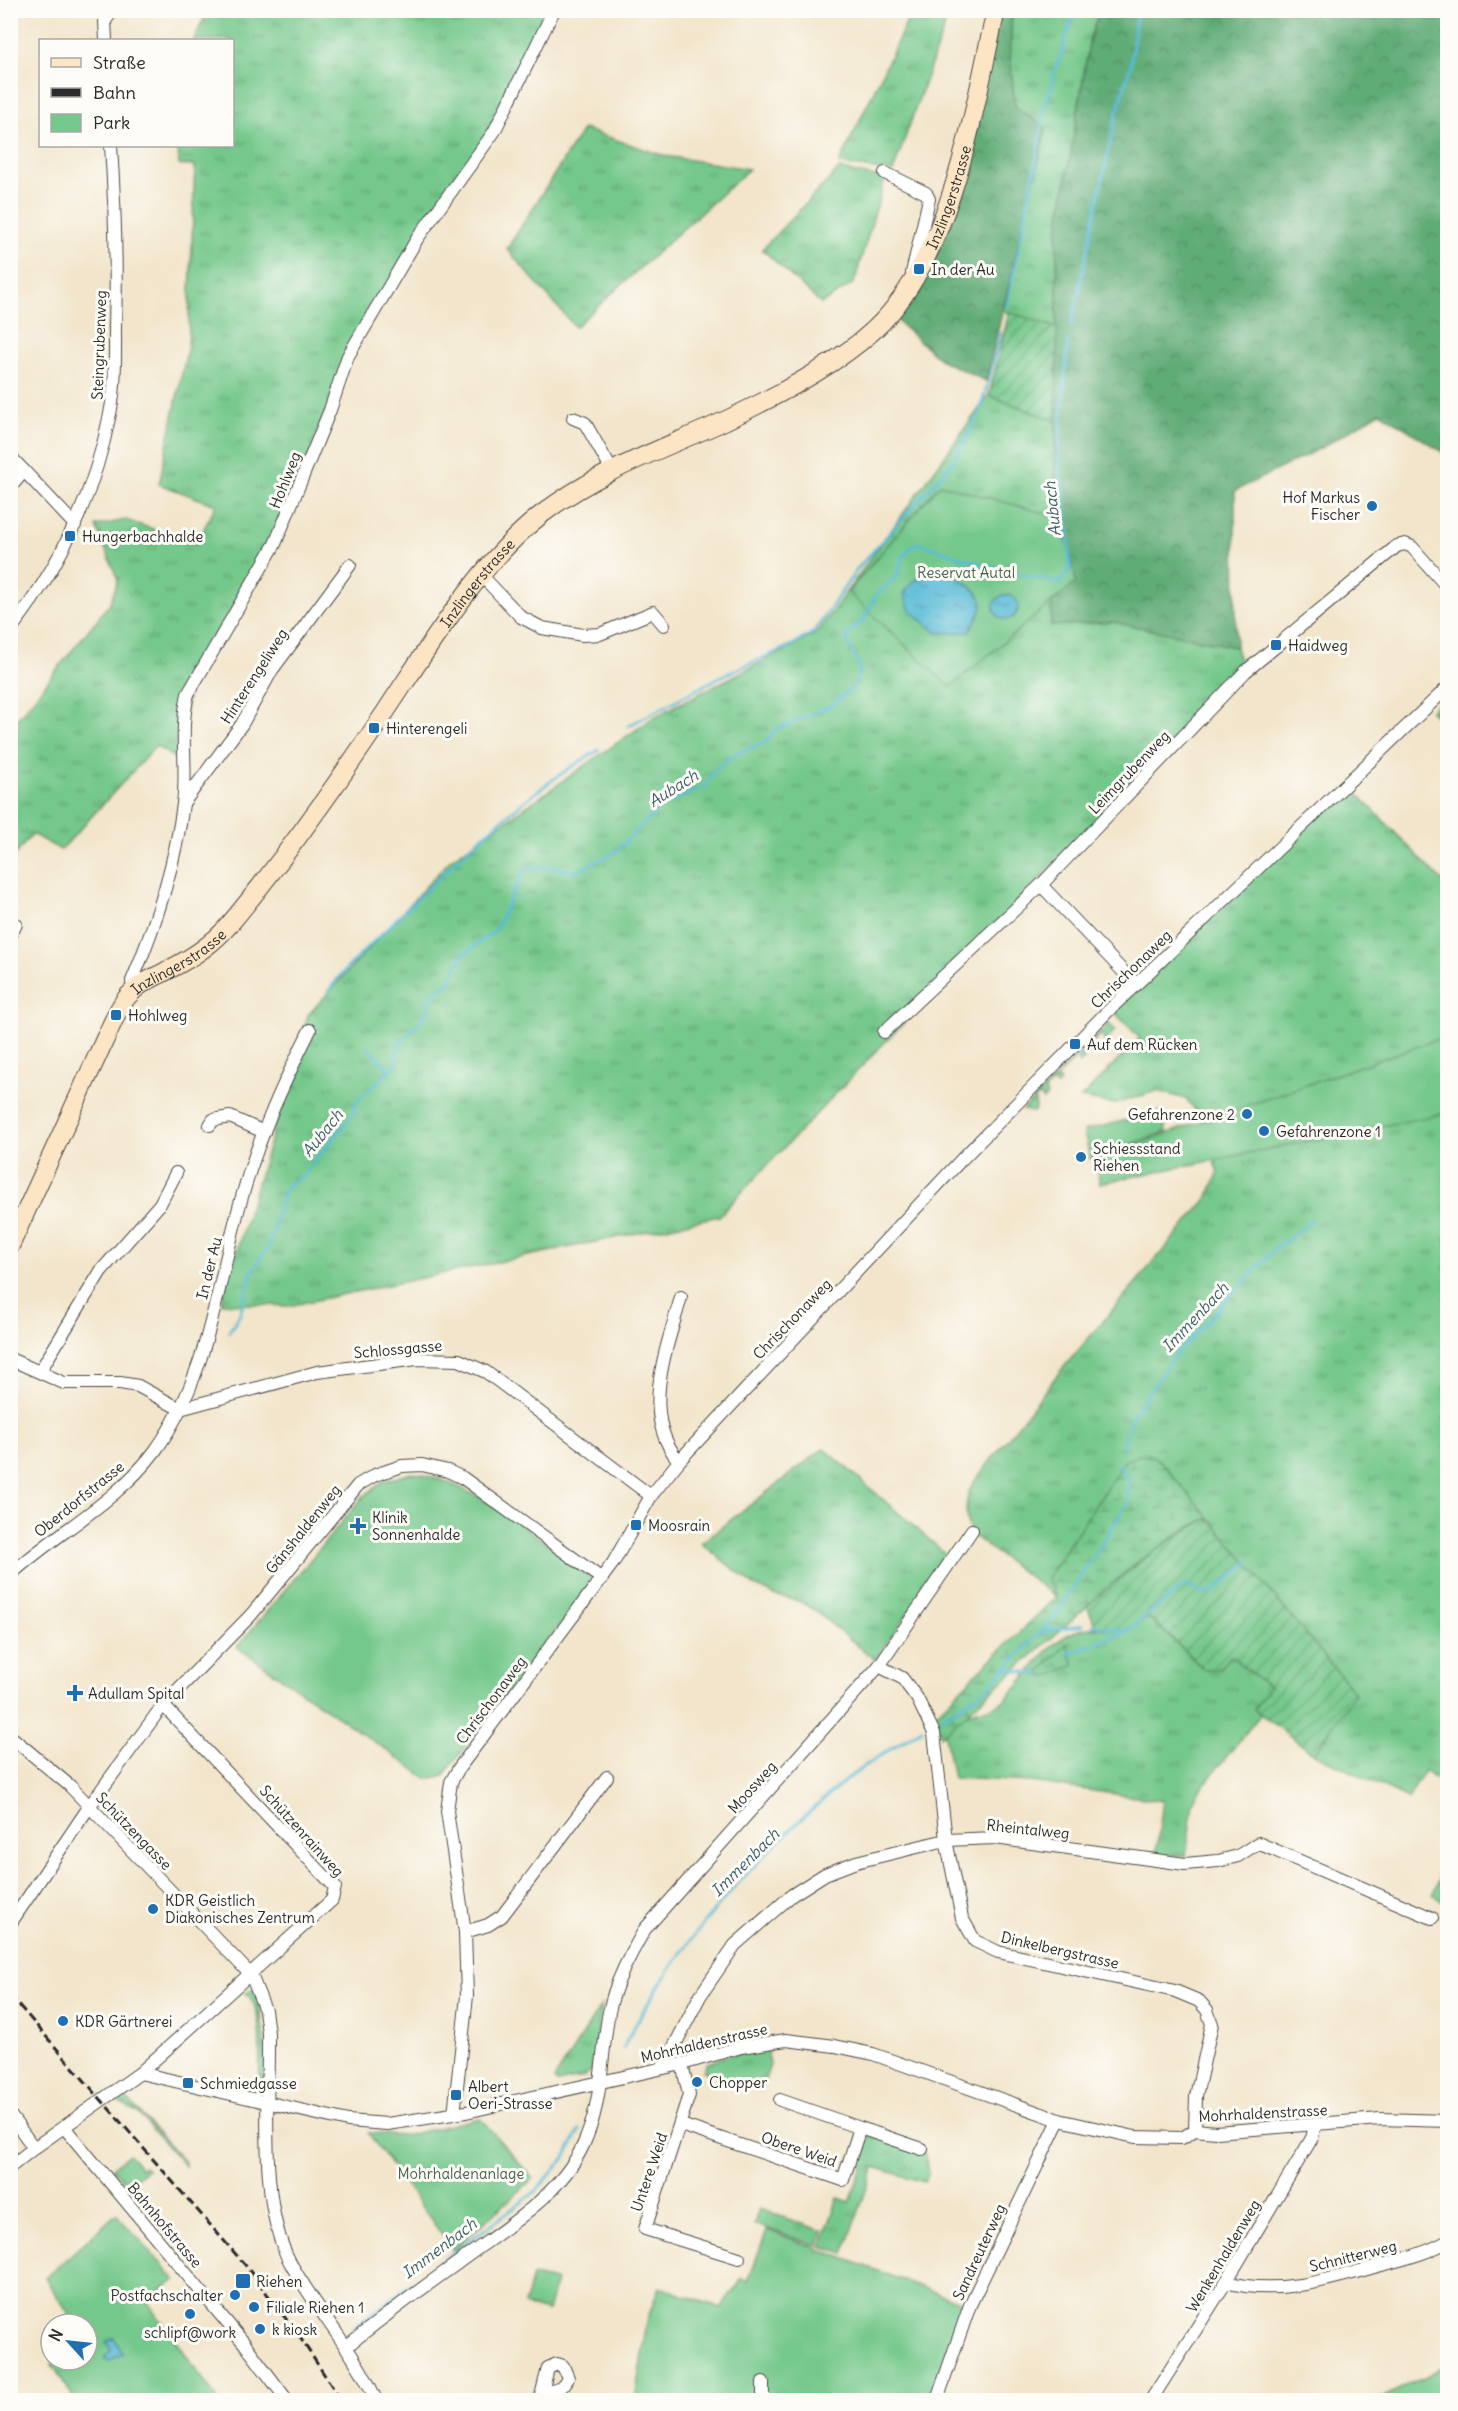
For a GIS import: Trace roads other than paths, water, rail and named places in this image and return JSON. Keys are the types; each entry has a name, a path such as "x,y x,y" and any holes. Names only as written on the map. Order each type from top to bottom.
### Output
{"street":[{"path":"106,39 105,21 113,10"},
{"name":"Hohlweg","path":"133,991 132,981 161,906 184,802 183,717 188,694 274,544 330,410 348,356 417,239 494,132 554,10"},
{"name":"Inzlingerstrasse","path":"10,1246 116,1015 133,991 197,953 230,924 326,800 431,644 482,576 540,515 611,469 725,420 780,391 839,356 883,322 920,269 956,180 996,10"},
{"name":"Steingrubenweg","path":"10,630 46,581 75,525 92,482 108,422 115,367 117,252 111,147"},
{"path":"885,173 926,193 929,199 912,273"},
{"path":"573,418 585,423 611,469"},
{"path":"10,456 75,525"},
{"path":"10,488 24,471"},
{"name":"Leimgrubenweg","path":"884,1032 1041,885 1245,672 1397,546 1405,544 1412,547 1448,588"},
{"name":"Hinterengeliweg","path":"184,802 242,724 272,670 350,566"},
{"path":"482,576 520,617 542,628 583,635 600,634 653,612 664,625"},
{"name":"Chrischonaweg","path":"454,2114 467,1996 465,1932 447,1811 451,1782 459,1768 602,1579 623,1549 651,1496 679,1461 962,1158 1136,985 1448,687"},
{"path":"1041,885 1136,985"},
{"path":"10,937 16,924"},
{"name":"In der Au","path":"180,1409 205,1349 243,1190 279,1093 310,1030"},
{"path":"210,1125 213,1120 230,1117 264,1132"},
{"path":"40,1371 101,1271 160,1204 176,1173"},
{"path":"679,1461 668,1448 656,1408 664,1357 681,1297"},
{"path":"10,1359 64,1383 120,1383 138,1386 180,1409"},
{"name":"Schlossgasse","path":"180,1409 317,1372 417,1359 459,1360 486,1372 651,1496"},
{"name":"Oberdorfstrasse","path":"10,1575 126,1483 155,1450 180,1409"},
{"name":"Gänshaldenweg","path":"10,1924 89,1807 163,1705 251,1615 358,1485 375,1474 402,1466 422,1465 463,1478 602,1579"},
{"name":"Moosweg","path":"347,2346 528,2210 555,2186 577,2158 587,2136 601,2083 609,2010 623,1970 645,1929 879,1666 972,1530"},
{"name":"Dinkelbergstrasse","path":"879,1666 902,1678 917,1698 934,1733 946,1840 962,1918 975,1941 998,1952 1175,1991 1190,1996 1207,2010 1212,2024 1196,2096 1195,2130"},
{"name":"Schützenrainweg","path":"163,1705 335,1887 332,1900 251,1975"},
{"name":"Schützengasse","path":"10,1736 70,1786 251,1975 265,2010 268,2032 269,2188 275,2223 291,2263 347,2346 376,2400"},
{"path":"465,1932 488,1925 502,1916 606,1777"},
{"name":"Rheintalweg","path":"663,2068 700,1996 735,1945 792,1895 825,1874 856,1862 946,1840 995,1838 1185,1864 1218,1861 1238,1856 1258,1843 1432,1918"},
{"path":"10,2168 34,2148 140,2073 251,1975"},
{"name":"Mohrhaldenstrasse","path":"140,2073 348,2121 387,2124 454,2114 601,2083 741,2047 786,2040 835,2046 873,2054 1059,2120 1135,2137 1182,2138 1195,2130 1216,2132 1315,2126 1380,2119 1448,2121"},
{"name":"Untere Weid","path":"682,2064 689,2096 645,2229 740,2258"},
{"path":"780,2100 922,2149"},
{"path":"10,2115 34,2148"},
{"name":"Sandreuterweg","path":"937,2400 970,2305 1059,2120"},
{"name":"Obere Weid","path":"681,2125 843,2180 860,2128"},
{"name":"Wenkenhaldenweg","path":"1151,2400 1226,2282 1312,2138 1315,2126"},
{"name":"Bahnhofstrasse","path":"64,2127 244,2343 287,2400"},
{"name":"Schnitterweg","path":"1226,2282 1260,2288 1320,2283 1430,2251 1448,2241"},
{"path":"763,2382 763,2400"}],"water":[{"path":"942,569 968,584 981,600 980,613 969,632 937,633 910,610 904,594 916,580 925,574"},
{"path":"1006,595 1011,596 1017,602 1017,612 1011,618 1006,619 1001,618 995,612 994,607 995,602 1001,596"},
{"path":"114,2338 123,2353 109,2361 104,2358 111,2350 106,2342"}],"waterway":[{"name":"Aubach","path":"1007,306 1035,169 1042,109 1047,105 1053,74 1077,10"},
{"name":"Aubach","path":"1071,327 1116,116 1131,64 1137,10"},
{"name":"Aubach","path":"628,726 722,676 796,643 814,632 858,568 953,462 980,412 1001,333"},
{"name":"Aubach","path":"229,1332 240,1314 253,1269 268,1248 283,1195 289,1184 302,1177 355,1112 356,1102 392,1069 396,1063 399,1044 426,1015 429,1003 437,990 449,983 462,956 495,931 523,872 531,868 546,867 577,871 616,852 659,808 706,786 715,770 737,753 766,742 775,730 832,705 853,687 860,672 858,661 847,642 848,633 864,620 876,595 898,575 903,557 914,544 921,544 987,566 1060,583 1070,569 1068,528 1058,458 1068,340"},
{"name":"Aubach","path":"327,993 358,956 490,830 543,787 599,750"},
{"path":"368,1047 390,1071"},
{"name":"Immenbach","path":"1122,1448 1133,1415 1171,1360 1276,1248 1312,1221"},
{"name":"Immenbach","path":"939,1720 986,1689 1054,1618 1128,1503 1129,1482 1119,1465"},
{"path":"1068,1654 1128,1631 1185,1585 1204,1594 1213,1592 1249,1562"},
{"path":"1041,1632 1083,1625"},
{"path":"1093,1625 1126,1631"},
{"path":"1006,1669 1040,1674"},
{"name":"Immenbach","path":"623,2048 667,1973 692,1939 718,1906 775,1844 849,1778 922,1729"},
{"name":"Immenbach","path":"353,2328 535,2192 564,2159 580,2130"}],"railway":[{"path":"10,1995 246,2266 299,2336 341,2400"}],"place":[{"name":"In der Au","path":"919,269"},
{"name":"Hof Markus Fischer","path":"1372,506"},
{"name":"Hungerbachhalde","path":"70,536"},
{"name":"Haidweg","path":"1276,645"},
{"name":"Hinterengeli","path":"374,728"},
{"name":"Hohlweg","path":"116,1015"},
{"name":"Auf dem Rücken","path":"1075,1044"},
{"name":"Gefahrenzone 2","path":"1247,1114"},
{"name":"Gefahrenzone 1","path":"1264,1131"},
{"name":"Schiessstand Riehen","path":"1081,1157"},
{"name":"Moosrain","path":"636,1525"},
{"name":"Klinik Sonnenhalde","path":"358,1526"},
{"name":"Adullam Spital","path":"75,1693"},
{"name":"KDR Geistlich Diakonisches Zentrum","path":"153,1909"},
{"name":"KDR Gärtnerei","path":"63,2021"},
{"name":"Chopper","path":"697,2082"},
{"name":"Schmiedgasse","path":"188,2083"},
{"name":"Albert Oeri-Strasse","path":"456,2095"},
{"name":"Riehen","path":"243,2281"},
{"name":"Postfachschalter","path":"235,2295"},
{"name":"Filiale Riehen 1","path":"254,2307"},
{"name":"schlipf@work","path":"190,2314"},
{"name":"k kiosk","path":"260,2329"}],"park label":[{"name":"Reservat Autal","path":"966,572"},
{"name":"Mohrhaldenanlage","path":"461,2173"}]}
